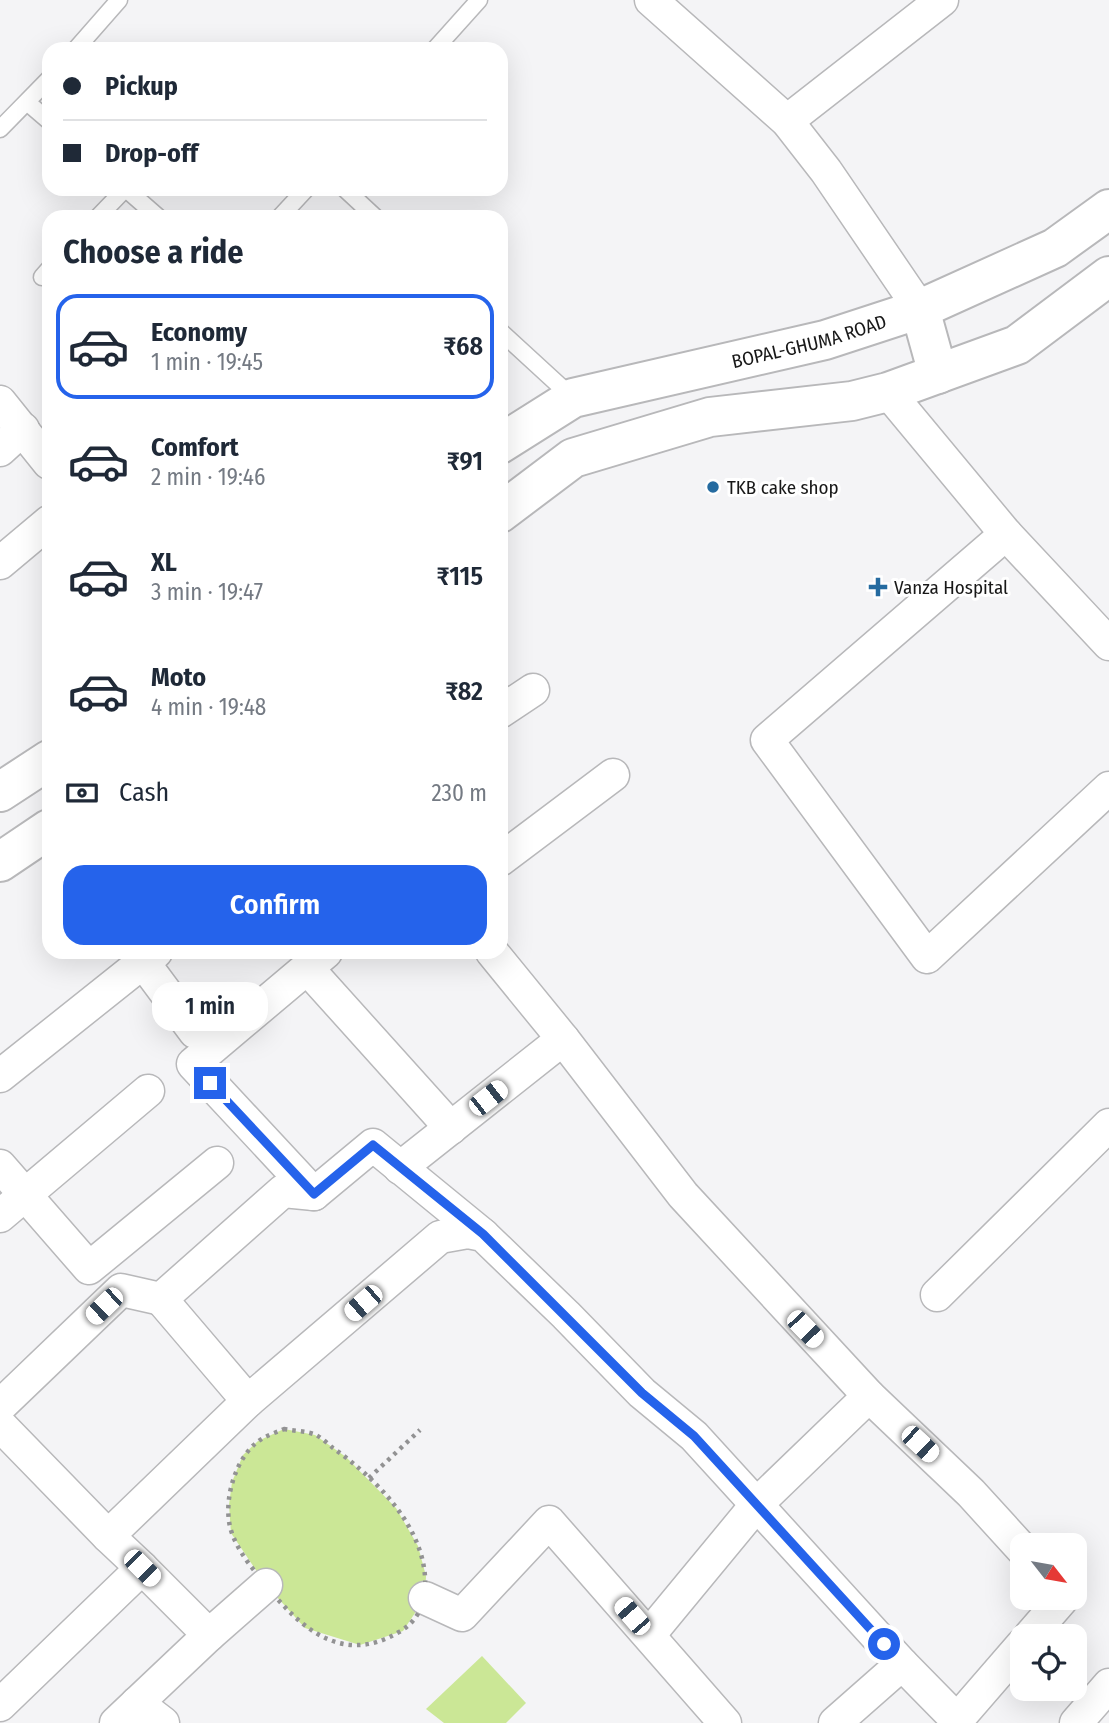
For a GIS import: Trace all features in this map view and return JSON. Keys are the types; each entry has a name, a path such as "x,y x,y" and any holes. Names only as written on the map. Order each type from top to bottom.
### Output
{"street":[{"path":"787,121 942,0"},
{"path":"653,1 787,121 826,171 920,309 938,374"},
{"name":"BOPAL-GHUMA ROAD","path":"508,439 573,397 825,340 920,309 1055,247 1109,209"},
{"path":"508,507 573,458 710,417 852,401 888,392 1017,345 1109,276"},
{"path":"888,392 1006,534 1109,644"},
{"path":"0,402 42,454"},
{"path":"0,450 23,429"},
{"path":"0,563 42,528"},
{"path":"1006,534 767,740 927,957 1109,788"},
{"path":"508,707 533,690"},
{"path":"0,792 42,765"},
{"path":"508,854 613,775"},
{"path":"0,862 42,834"},
{"path":"0,1076 147,959"},
{"path":"151,959 195,1032"},
{"path":"498,959 683,1195 869,1396 971,1493 1010,1536"},
{"path":"314,1194 193,1064 317,960 451,1128"},
{"path":"400,1168 563,1039"},
{"path":"0,1216 148,1090"},
{"path":"937,1295 1109,1125"},
{"path":"162,1299 283,1191 314,1194 373,1145 483,1234 642,1393 694,1436 758,1503 955,1722 1010,1659"},
{"path":"0,1166 89,1268 217,1163"},
{"path":"108,1536 248,1401 440,1237 468,1232 483,1234"},
{"path":"0,1406 121,1290 162,1299 248,1401"},
{"path":"649,1635 758,1503 869,1396"},
{"path":"0,1425 209,1635"},
{"path":"425,1598 461,1615 549,1522 725,1723"},
{"path":"0,1705 142,1568"},
{"path":"127,1713 266,1585"},
{"path":"1040,1624 1053,1610"},
{"path":"835,1723 902,1664"},
{"path":"1076,1723 1109,1685"},
{"path":"127,1713 163,1723"}],"lane":[{"path":"82,42 119,0"},
{"path":"441,42 479,0"},
{"path":"0,129 42,87"},
{"path":"28,103 42,115"},
{"path":"106,210 118,196"},
{"path":"133,196 150,210"},
{"path":"286,210 300,196"},
{"path":"352,196 368,210"},
{"path":"508,338 573,397"}],"path":[{"path":"284,1429 316,1435 369,1478 412,1531 426,1576 425,1598 417,1618 403,1631 382,1642 360,1645 336,1643 305,1628 277,1600 247,1562 232,1533 229,1505 232,1482 243,1455 258,1441 284,1429"},
{"path":"369,1478 420,1430"}],"green space":[{"path":"284,1429 315,1435 346,1457 396,1508 418,1546 426,1576 425,1598 403,1631 360,1645 305,1628 266,1585 231,1533 229,1505 232,1482 243,1455 258,1441"},
{"path":"482,1656 526,1703 506,1723 444,1723 426,1709"}],"place":[{"name":"TKB cake shop","path":"713,487"},
{"name":"Vanza Hospital","path":"878,587"}],"route":[{"path":"210,1083 314,1194 373,1145 483,1234 642,1393 694,1436 884,1644"}]}
